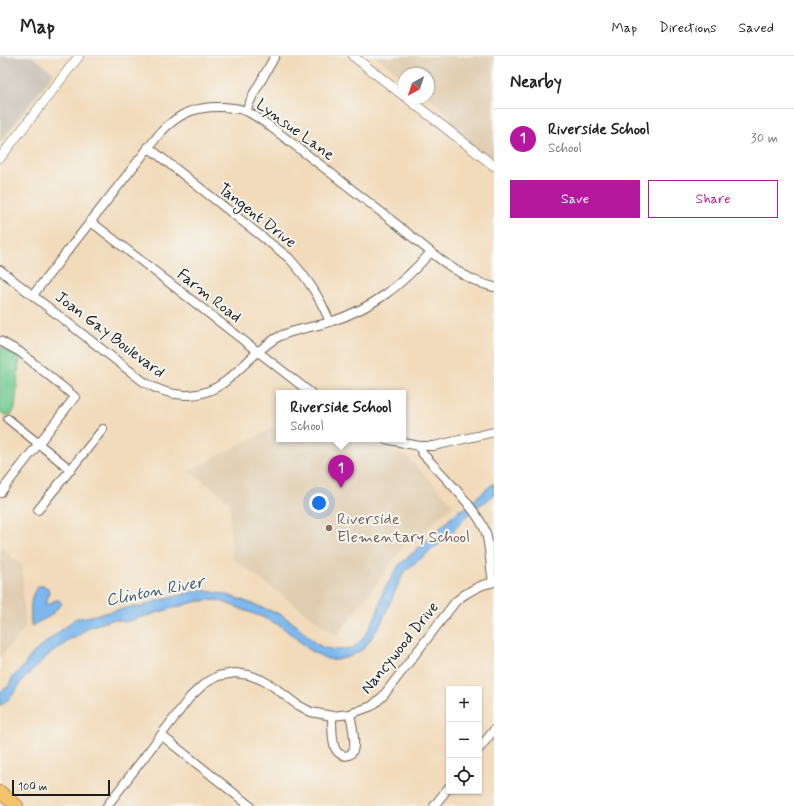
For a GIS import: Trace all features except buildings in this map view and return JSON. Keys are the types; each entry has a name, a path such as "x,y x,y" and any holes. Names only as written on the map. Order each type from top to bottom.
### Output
{"highway":[{"path":"0,792 17,806"}],"street":[{"path":"0,158 79,56"},
{"path":"246,111 256,89 275,56"},
{"path":"353,56 398,91"},
{"path":"415,104 494,166"},
{"name":"Lynsue Lane","path":"33,295 148,148 170,123 193,109 210,107 230,108 246,111 276,131 431,252 466,276 483,285 494,287"},
{"name":"Tangent Drive","path":"148,148 288,258 302,272 315,291 330,322"},
{"name":"Farm Road","path":"90,221 306,390"},
{"name":"Joan Gay Boulevard","path":"0,270 144,382 166,392 195,395 208,391 226,381 266,345 281,336 330,322 363,309 384,297 398,286 431,252"},
{"path":"0,341 20,352 75,397 0,493"},
{"path":"8,419 70,470"},
{"path":"38,510 103,429"},
{"path":"400,442 419,446 434,446 494,432"},
{"path":"419,446 422,453 461,496 486,532 493,582"},
{"name":"Nancywood Drive","path":"107,806 190,697 204,684 218,676 235,673 249,675 262,680 296,704 311,712 332,716 350,714 372,706 383,696 456,601 468,591 483,584 493,582"},
{"path":"332,716 334,745 336,752 346,756 352,753 354,747 350,714"},
{"path":"482,745 494,730"},
{"path":"161,735 250,806"},
{"path":"434,806 446,791"}],"shaded area":[{"path":"0,56 32,56 54,73 0,142"},
{"path":"375,56 494,56 494,161 446,123 452,116 434,102 434,68 398,68 398,73"},
{"name":"Riverside Elementary School","path":"276,426 276,442 370,442 407,457 454,505 401,550 337,636 232,558 229,501 189,471"},
{"path":"0,546 22,566 25,628 0,657"}],"green space":[{"path":"0,347 21,359 19,363 15,409 10,416 5,415 0,411"}],"water":[{"path":"494,483 494,495 469,513 444,540 405,571 381,623 370,640 363,649 349,657 336,660 327,659 311,651 281,626 262,617 218,600 198,601 125,622 111,620 89,627 47,656 22,681 12,696 0,706 0,692 9,686 12,678 23,667 33,653 76,618 131,607 142,607 150,603 200,590 224,594 282,615 299,627 315,643 324,648 338,650 353,648 363,638 369,629 378,611 383,592 399,565 458,511 466,508"},
{"path":"39,586 48,588 49,593 45,606 56,600 59,600 62,604 50,616 31,626 33,594"}],"place":[{"name":"Riverside School","path":"341,488"},
{"name":"Riverside Elementary School","path":"329,528"}],"water label":[{"name":"Clinton River","path":"155,591"}]}
